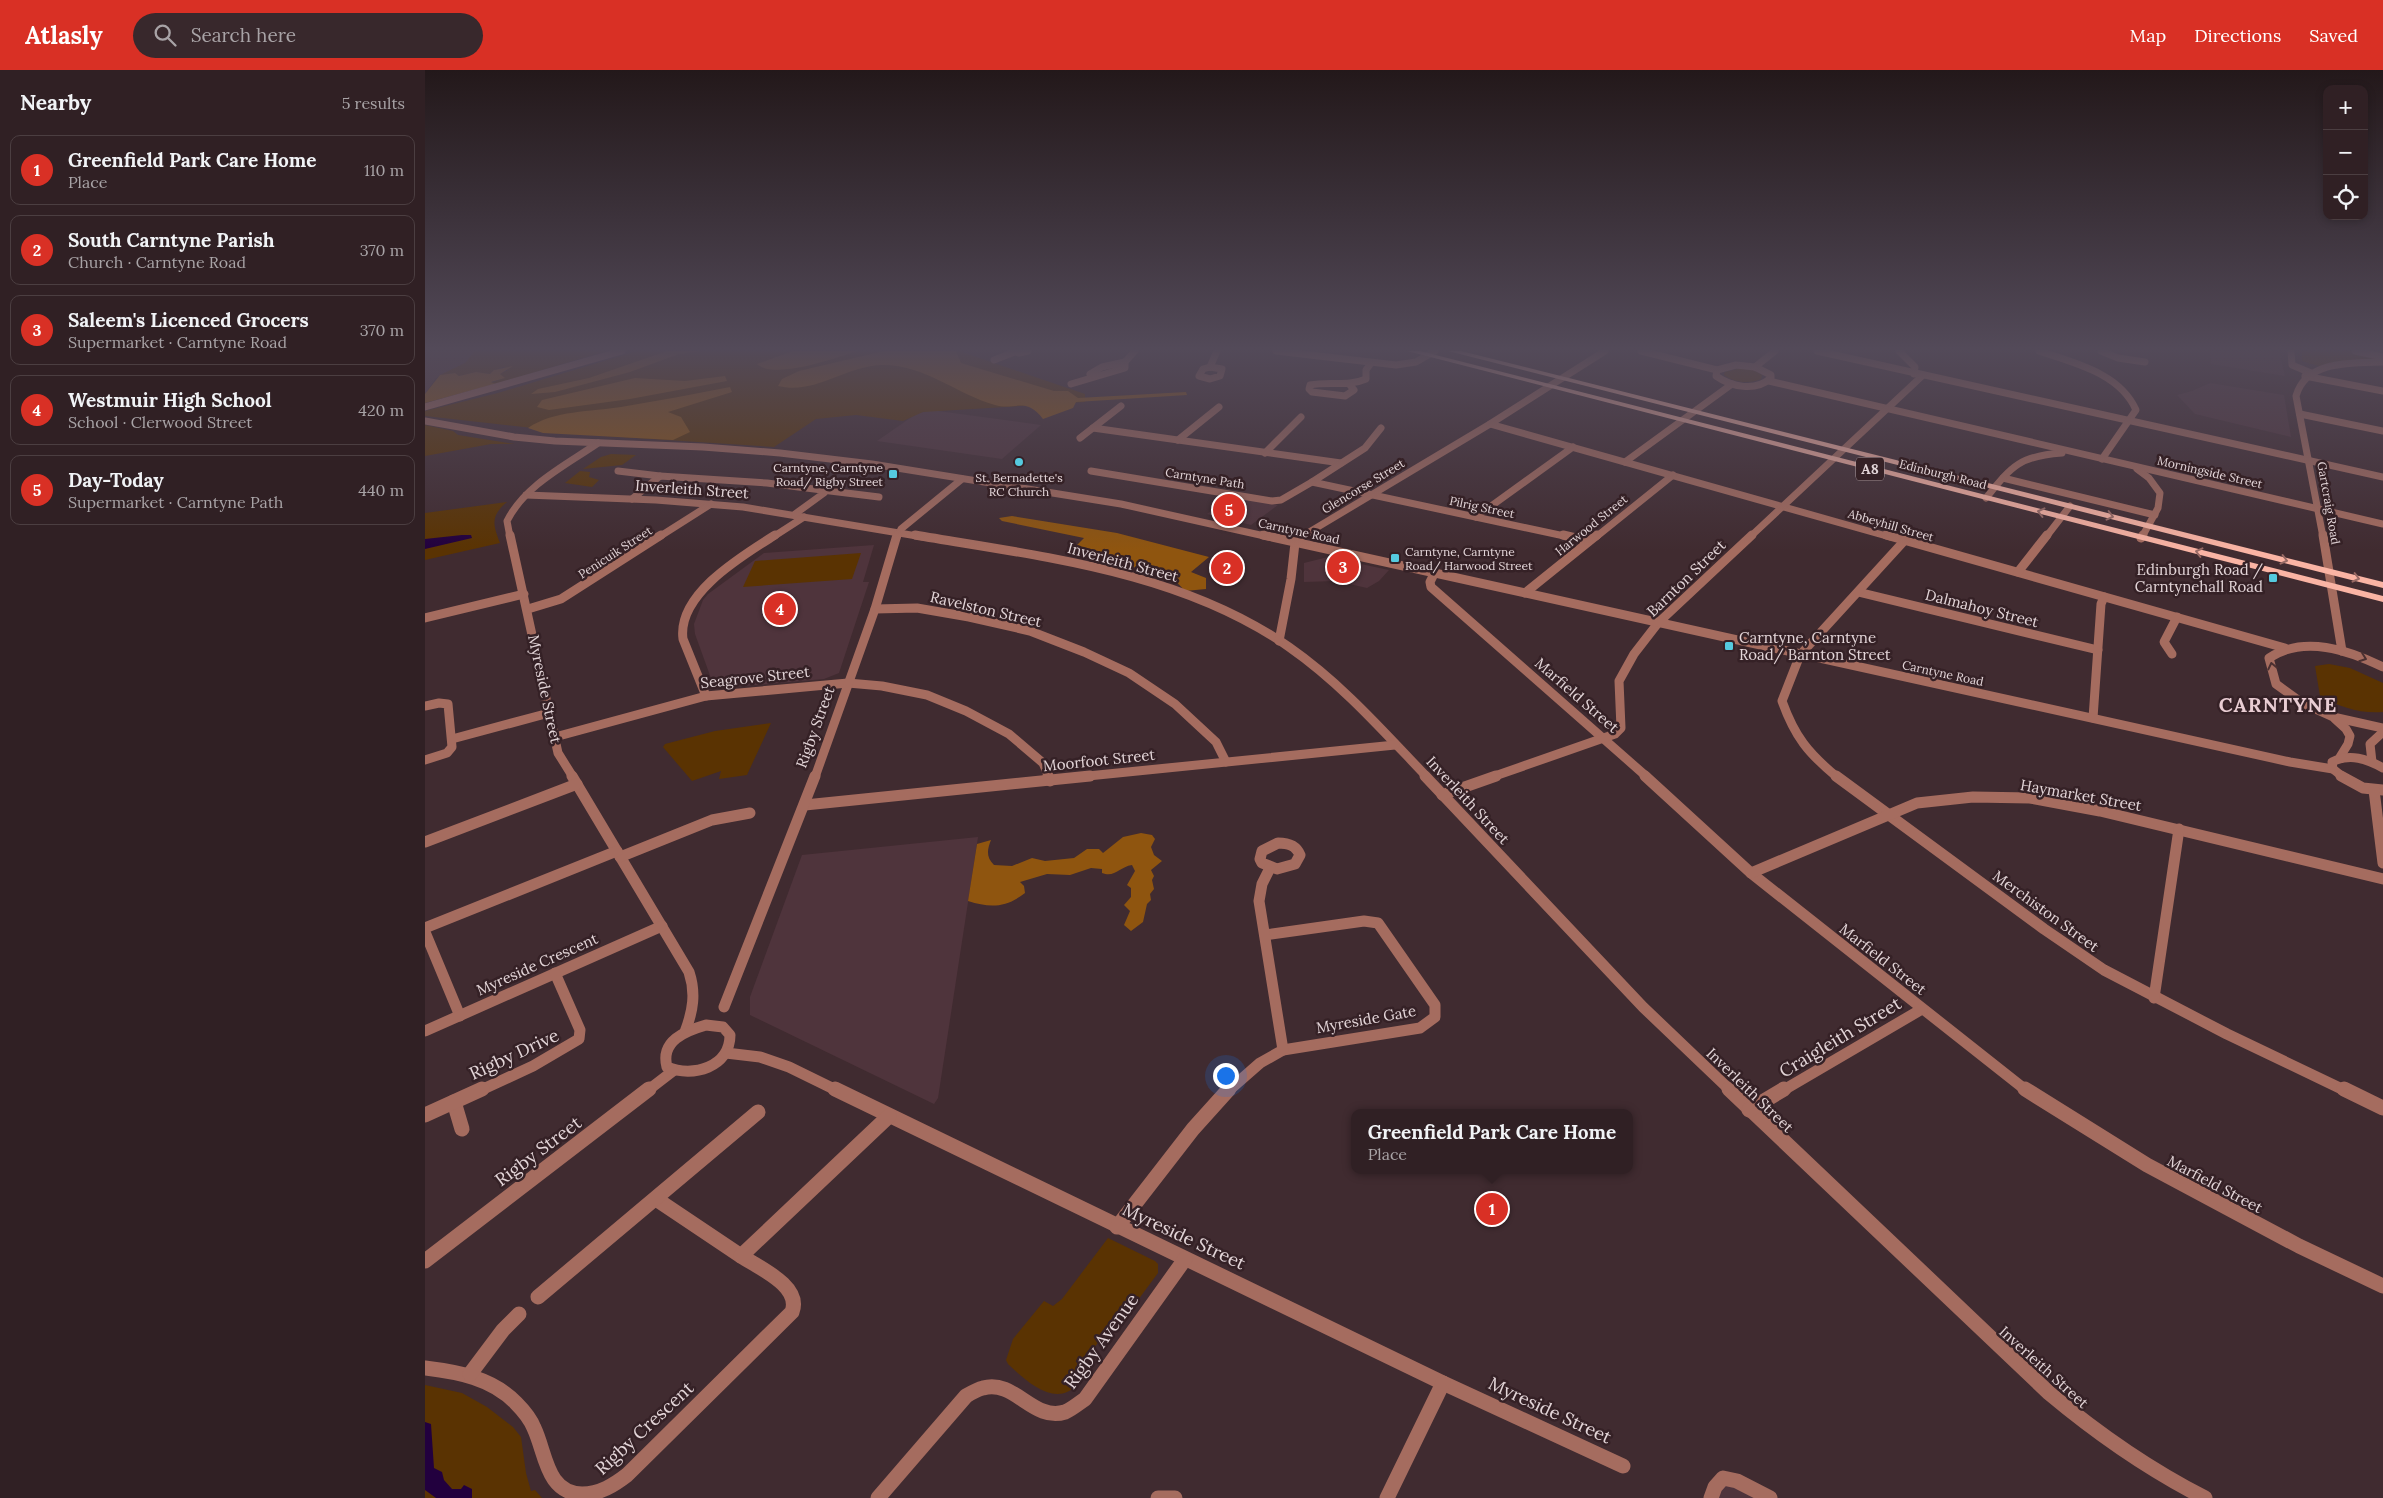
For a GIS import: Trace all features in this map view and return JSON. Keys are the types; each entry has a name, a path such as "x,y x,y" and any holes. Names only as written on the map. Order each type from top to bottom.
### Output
{"main road":[{"name":"Edinburgh Road","path":"1673,418 2383,599"},
{"name":"Edinburgh Road","path":"1716,418 2383,585"}],"street":[{"path":"1080,438 1106,418"},
{"path":"1178,440 1206,418"},
{"path":"1265,453 1300,418"},
{"name":"Glencorse Street","path":"1295,543 1304,534 1369,494 1500,418"},
{"path":"1625,462 1686,418"},
{"name":"Barnton Street","path":"1604,738 1615,734 1621,728 1619,681 1634,654 1658,623 1877,418"},
{"name":"Morningside Street","path":"1928,418 2383,524"},
{"path":"2109,418 2383,477"},
{"path":"2102,459 2132,418"},
{"name":"Gartcraig Road","path":"2301,418 2319,509 2342,651"},
{"path":"2319,418 2383,430"},
{"name":"Carntyne Road","path":"425,420 514,437 780,453 872,464 1121,504 1800,655 2290,762 2333,769"},
{"name":"Abbeyhill Street","path":"1490,424 2285,648 2310,647 2342,651 2383,667"},
{"path":"1093,428 1341,464"},
{"name":"Carntyne Path","path":"1091,471 1281,500 1365,448 1381,428"},
{"name":"Myreside Street","path":"598,443 526,495 510,513 507,520 558,752 689,972 694,985 693,1010 685,1032"},
{"path":"1476,517 1573,447"},
{"path":"1986,498 2016,462 2030,456 2076,452"},
{"path":"2132,466 2159,486 2162,494 2155,515 2141,538"},
{"path":"619,471 657,474 660,476 757,482 879,497"},
{"name":"Harwood Street","path":"1525,593 1673,475"},
{"path":"632,499 660,476"},
{"name":"Edinburgh Road","path":"2003,478 2155,515"},
{"path":"899,532 963,479"},
{"name":"Pilrig Street","path":"1312,482 1589,541"},
{"path":"795,514 824,493 822,490"},
{"name":"Inverleith Street","path":"526,495 711,504 795,514 1093,566 1192,597 1279,641 1320,670 1352,698 1643,1007 2028,1374 2086,1425 2148,1468 2205,1498"},
{"name":"Penicuik Street","path":"528,609 561,599 711,504"},
{"path":"2018,572 2070,506"},
{"path":"706,696 684,641 682,625 686,610 695,596 711,580 804,517"},
{"name":"Rigby Street","path":"724,1007 805,805 875,609 899,532"},
{"path":"1800,655 1905,540"},
{"path":"1279,641 1291,579 1295,543"},
{"name":"Marfield Street","path":"1434,574 1430,582 1431,587 1604,738 1751,873 2016,1084 2147,1165 2299,1246 2383,1286"},
{"name":"Dalmahoy Street","path":"1858,592 2098,650"},
{"path":"425,618 524,594"},
{"path":"2093,718 2101,604 2104,597"},
{"name":"Ravelston Street","path":"875,609 917,608 969,617 1030,632 1084,652 1129,673 1175,704 1216,742 1226,762"},
{"path":"2172,654 2165,642 2177,617"},
{"path":"2285,648 2269,658 2276,684 2302,703 2333,717 2383,728"},
{"name":"Merchiston Street","path":"1800,655 1782,701 1792,728 1813,757 1844,783 2043,929 2104,970 2154,998 2383,1108"},
{"name":"Seagrove Street","path":"555,738 706,696 848,683 882,686 927,695 966,710 1009,734 1043,763 1049,781"},
{"path":"425,706 439,703 448,704 452,739 450,751 425,760"},
{"path":"452,739 549,713"},
{"path":"2333,717 2349,730 2352,736 2351,742 2340,757 2332,762 2333,769 2353,784 2378,790 2383,863"},
{"path":"2372,762 2370,744 2383,732"},
{"path":"1443,794 1604,738"},
{"name":"Moorfoot Street","path":"805,805 1395,745"},
{"path":"2340,757 2350,756 2372,762 2383,768"},
{"path":"425,842 577,784"},
{"name":"Haymarket Street","path":"1751,873 1917,803 1973,797 2030,798 2100,811 2383,879"},
{"path":"425,928 708,821 751,813"},
{"path":"2154,998 2179,829"},
{"path":"1270,868 1262,884 1259,901 1283,1050"},
{"name":"Myreside Gate","path":"1117,1227 1213,1107 1246,1073 1262,1061 1283,1050 1420,1028 1435,1017 1435,1005 1378,923 1364,921 1265,935"},
{"name":"Myreside Crescent","path":"425,1031 662,926"},
{"path":"425,932 460,1016"},
{"name":"Rigby Drive","path":"425,1115 565,1050 579,1039 580,1030 555,973"},
{"name":"Craigleith Street","path":"1749,1110 1922,1009"},
{"path":"706,1025 723,1027 731,1040 726,1053 711,1065 691,1072 673,1071 664,1060 665,1053 669,1045 685,1032 706,1025"},
{"name":"Myreside Street","path":"726,1053 760,1057 789,1067 1443,1383 1623,1466"},
{"name":"Rigby Street","path":"425,1261 673,1071"},
{"path":"453,1102 463,1129"},
{"path":"538,1297 656,1200 758,1112"},
{"path":"741,1256 889,1116"},
{"name":"Rigby Crescent","path":"425,1368 470,1374 507,1396 525,1412 536,1427 550,1475 560,1487 581,1498 594,1497 609,1490 627,1475 792,1312 795,1304 794,1296 788,1288 656,1200"},
{"name":"Rigby Avenue","path":"878,1498 966,1396 976,1389 987,1385 997,1385 1040,1412 1051,1415 1076,1407 1085,1399 1185,1259"},
{"path":"470,1374 503,1330 519,1314"},
{"path":"1387,1498 1443,1383"},
{"path":"1711,1498 1715,1487 1723,1478 1737,1481 1770,1498"},
{"path":"1158,1498 1175,1498"}],"shaded area":[{"path":"440,418 830,418 816,419 774,447 605,436"},
{"path":"549,418 681,418 690,432 673,440 543,433 528,428"},
{"path":"877,418 910,418 903,421"},
{"path":"911,418 987,418 1041,425 1002,459 877,441"},
{"path":"2210,418 2288,418 2291,437"},
{"path":"425,425 453,431 458,435 515,444 491,444 425,456"},
{"path":"611,454 636,455 622,465 583,469 601,457"},
{"path":"580,471 590,472 589,477 599,480 592,487 565,483"},
{"path":"1231,496 1278,505 1251,525 1207,514"},
{"path":"507,502 495,516 495,526 500,543 425,560 425,513"},
{"path":"1012,516 1117,533 1209,557 1191,572 1206,578 1206,589 1185,591 1172,577 1071,551 1084,538 1002,521 999,518"},
{"path":"471,535 472,538 425,549 425,539"},
{"path":"874,545 863,582 869,582 839,673 824,679 732,687 712,681 695,634 694,624 703,600 708,594 764,553"},
{"path":"861,553 852,579 743,587 755,561"},
{"path":"1328,557 1389,570 1379,581 1367,588 1336,581 1304,582 1304,563"},
{"path":"2329,664 2350,668 2383,683 2383,712 2366,712 2350,709 2320,696 2315,666"},
{"path":"771,723 747,775 719,779 721,771 692,781 663,747 665,744 715,731"},
{"path":"1141,833 1152,835 1155,839 1151,847 1154,855 1162,861 1151,870 1154,876 1152,880 1154,889 1150,894 1151,900 1147,904 1143,922 1131,931 1124,925 1130,911 1124,905 1131,897 1131,888 1127,885 1135,871 1132,865 1110,874 1102,873 1102,869 1091,868 1070,875 1047,874 1020,882 1024,886 1025,893 1004,904 991,906 968,901 977,844 991,840 988,853 991,862 994,865 1012,866 1032,858 1045,861 1074,858 1087,849 1099,849 1103,853 1123,837"},
{"path":"978,837 938,1098 934,1104 750,1015 750,997 802,855"},
{"path":"1108,1238 1155,1261 1158,1264 1158,1273 1138,1300 1119,1313 1087,1358 1086,1373 1077,1385 1059,1394 1041,1390 1023,1378 1008,1364 1006,1360 1013,1339 1044,1301 1053,1306 1062,1299"},
{"path":"425,1385 462,1393 487,1407 513,1427 521,1437 526,1473 531,1491 535,1490 542,1498 425,1498"},
{"path":"425,1422 431,1424 434,1468 442,1472 444,1480 452,1489 461,1489 464,1485 472,1489 472,1498 436,1498 425,1490"},
{"path":"1719,1481 1769,1498 1711,1498"}],"place":[{"name":"St. Bernadette's RC Church","path":"1019,462"},
{"name":"Carntyne, Carntyne Road/ Rigby Street","path":"893,474"},
{"name":"Day-Today","path":"1229,510"},
{"name":"Carntyne, Carntyne Road/ Harwood Street","path":"1395,558"},
{"name":"Saleem's Licenced Grocers","path":"1343,567"},
{"name":"South Carntyne Parish","path":"1227,568"},
{"name":"Edinburgh Road / Carntynehall Road","path":"2273,578"},
{"name":"Westmuir High School","path":"780,609"},
{"name":"Carntyne, Carntyne Road/ Barnton Street","path":"1729,646"},
{"name":"Greenfield Park Care Home","path":"1492,1209"}],"district":[{"name":"CARNTYNE","path":"2278,704"}]}
